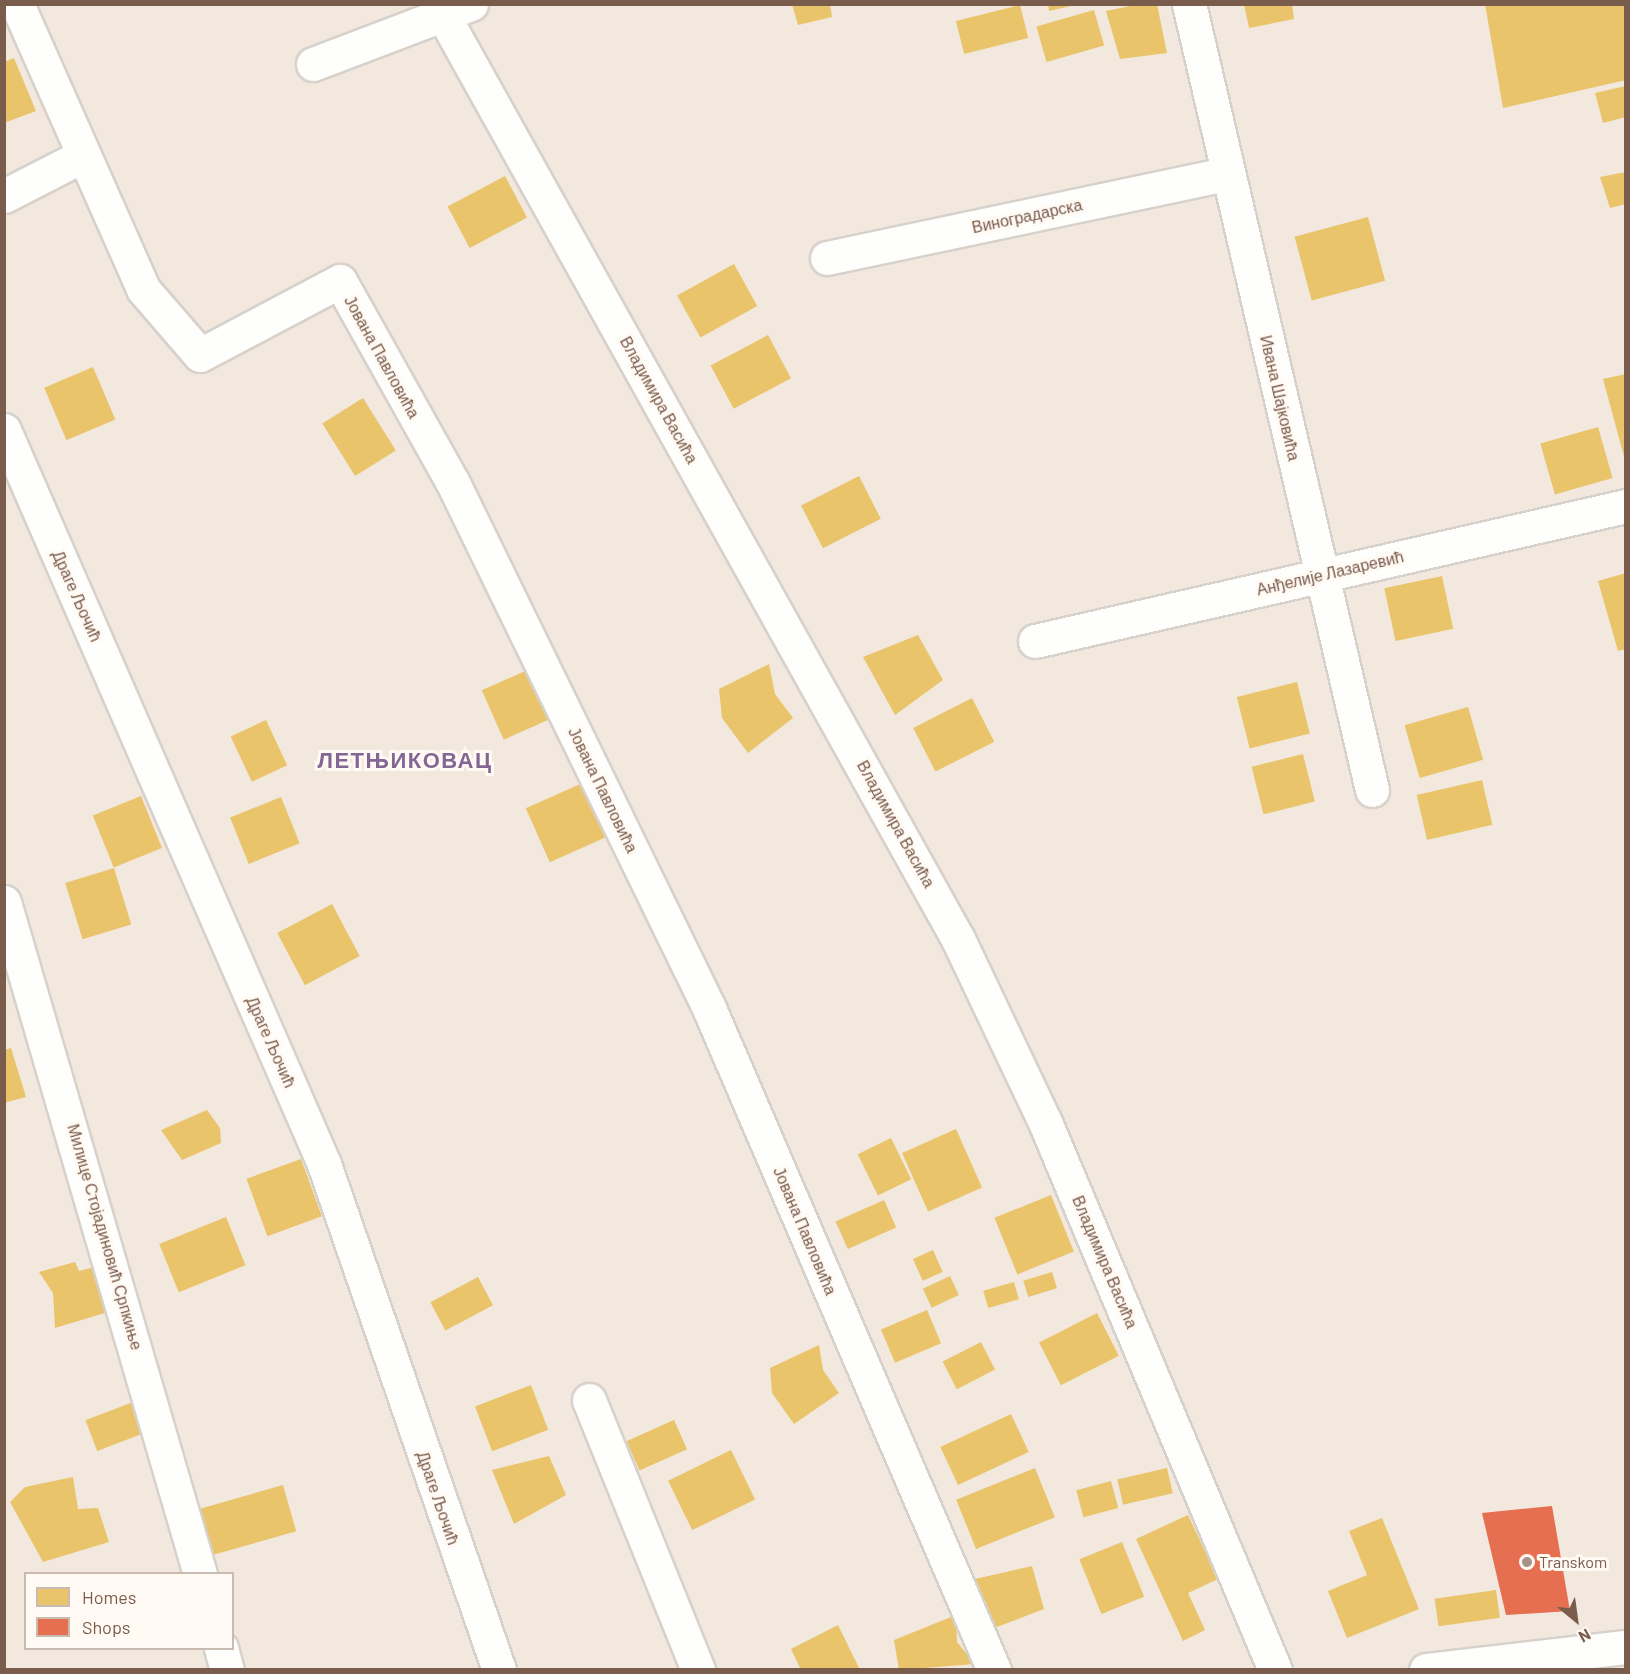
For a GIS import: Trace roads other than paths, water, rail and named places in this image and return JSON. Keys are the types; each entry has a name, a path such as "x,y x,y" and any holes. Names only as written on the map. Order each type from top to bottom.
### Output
{"street":[{"path":"4,196 82,156 17,4"},
{"name":"Ивана Шајковића","path":"1189,4 1372,790"},
{"path":"312,64 457,10"},
{"name":"Владимира Васића","path":"457,10 958,939 1050,1132 1275,1670"},
{"name":"Јована Павловића","path":"82,156 143,289 200,355 340,281 452,481 709,1008 994,1670"},
{"name":"Виноградарска","path":"827,258 1227,174"},
{"name":"Драге Љочић","path":"4,430 324,1164 499,1670"},
{"name":"Анђелије Лазаревић","path":"1035,641 1626,506"},
{"name":"Милице Стојадиновић Српкиње","path":"4,902 199,1572"},
{"path":"589,1401 698,1670"},
{"path":"1426,1670 1485,1668 1626,1647"},
{"path":"222,1650 227,1670"}],"place":[{"name":"Transkom","path":"1527,1562"}],"district":[{"name":"ЛЕТЊИКОВАЦ","path":"405,760"}]}
